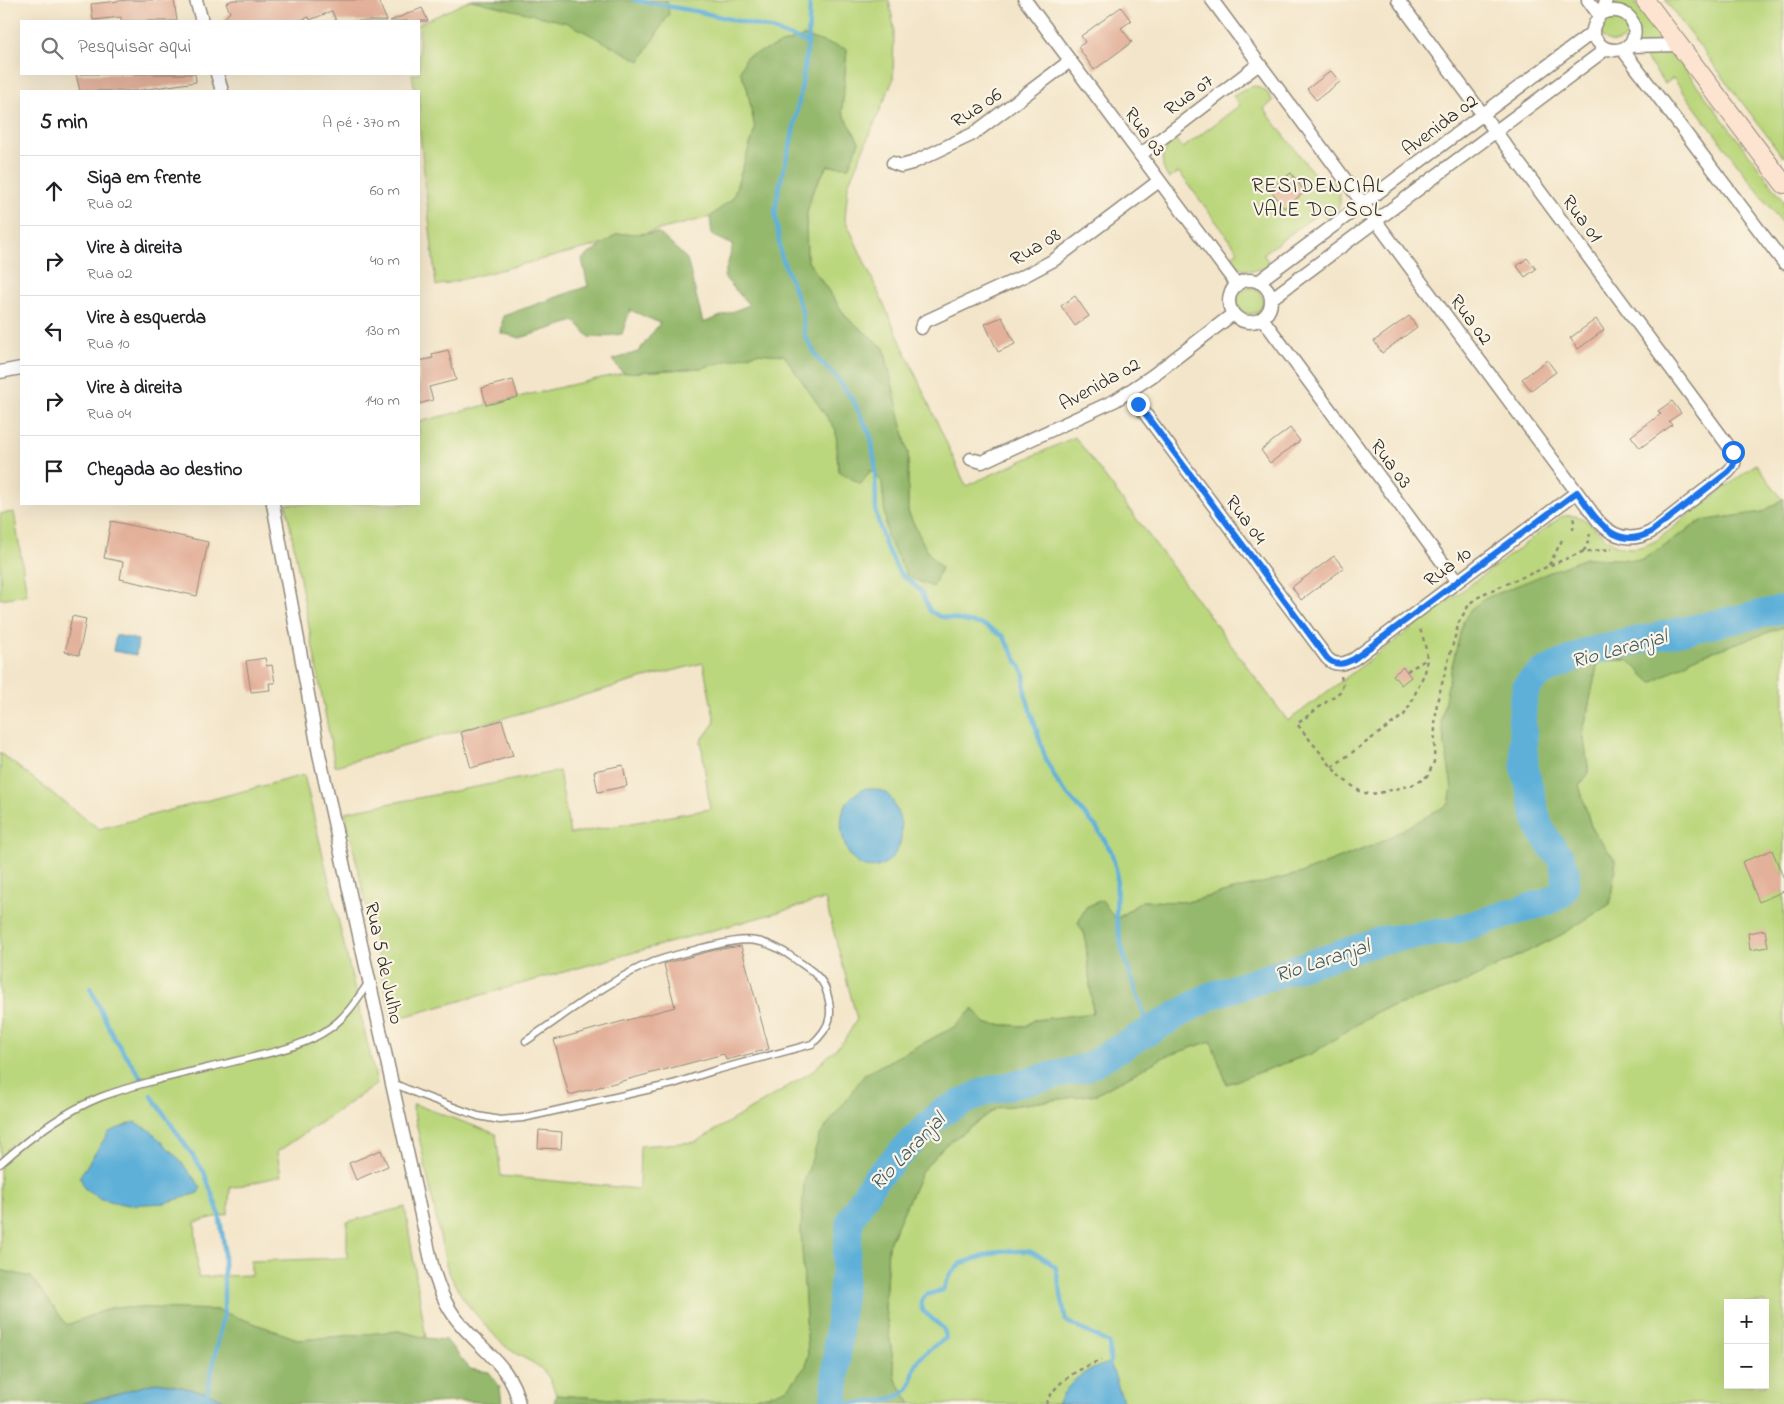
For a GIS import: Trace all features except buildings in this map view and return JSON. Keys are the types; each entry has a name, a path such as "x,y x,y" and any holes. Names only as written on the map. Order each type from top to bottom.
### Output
{"main road":[{"path":"1645,0 1784,184"}],"street":[{"path":"196,0 202,20"},
{"name":"Rua 03","path":"1025,0 1237,285"},
{"name":"Rua 02","path":"1212,0 1603,526 1624,538 1634,538 1651,532 1728,472 1734,466 1736,459"},
{"name":"Rua 01","path":"1398,0 1733,452 1736,459"},
{"path":"1588,0 1600,14"},
{"path":"1606,0 1594,24 1593,32 1597,42 1606,49 1679,45"},
{"path":"1600,14 1609,9 1617,8 1625,11 1631,17 1635,24 1635,32 1632,40 1625,47"},
{"name":"Avenida 02","path":"1258,282 1593,32"},
{"path":"1625,47 1784,263"},
{"name":"Avenida 02","path":"1271,299 1606,49"},
{"name":"Rua 06","path":"893,163 901,166 912,163 973,134 1070,61"},
{"name":"Rua 07","path":"1140,154 1260,64"},
{"path":"217,75 222,90"},
{"name":"Rua 08","path":"921,328 924,322 1024,276 1054,260 1160,180"},
{"path":"1247,280 1258,282 1267,288 1271,299 1269,309 1258,321 1247,322 1237,318 1230,309 1230,293 1237,285 1247,280"},
{"name":"Avenida 02","path":"971,460 982,462 1102,407 1129,392 1233,314"},
{"name":"Rua 03","path":"1262,318 1457,582"},
{"path":"0,372 20,368"},
{"name":"Rua 04","path":"1129,392 1327,658 1331,662 1338,664"},
{"name":"Rua 10","path":"1338,664 1354,659 1577,492"},
{"name":"Rua 5 de Julho","path":"274,505 319,754 433,1269 448,1306 459,1322 506,1372 514,1385 519,1404"}],"lane":[{"path":"392,1082 478,1116 500,1120 523,1118 673,1084 812,1044 820,1036 828,1022 831,1005 825,985 818,976 786,952 767,943 740,939 663,958 641,967 618,980 526,1041"},
{"path":"0,1164 43,1129 74,1109 101,1098 130,1088 277,1051 307,1041 330,1028 342,1017 356,1002 370,981"}],"path":[{"path":"1573,530 1574,518"},
{"path":"1582,552 1588,542 1590,530"},
{"path":"1549,566 1562,540"},
{"path":"1338,664 1343,685 1341,691 1297,724 1340,777 1360,792 1370,794 1412,785 1428,775 1434,762 1437,702 1464,611 1470,602 1485,593 1582,552 1616,548"},
{"path":"1332,767 1404,715 1425,672 1427,659 1423,636 1419,628"},
{"path":"1407,671 1427,659"},
{"path":"1046,1404 1050,1395 1068,1377 1081,1368 1101,1360"}],"green space":[{"path":"471,0 889,0 894,28 893,80 848,185 845,219 966,486 1075,437 1288,721 1561,517 1574,516 1585,520 1612,543 1624,547 1638,547 1657,540 1756,464 1782,499 1763,512 1701,521 1642,560 1585,558 1472,608 1463,622 1441,720 1452,787 1450,804 1379,843 1302,873 1187,902 1142,901 1115,920 1102,900 1086,907 1078,923 1085,935 1093,1014 1034,1020 1026,1026 986,1024 973,1009 954,1027 865,1074 801,1229 808,1354 806,1366 788,1388 767,1396 725,1402 628,1400 556,1395 552,1384 542,1369 505,1346 482,1322 454,1283 446,1265 413,1108 414,1104 496,1134 501,1176 639,1189 640,1146 696,1142 810,1073 844,1041 857,1019 825,899 392,1020 345,812 559,771 570,834 710,809 701,741 715,722 703,663 335,766 286,505 420,505 420,422 623,373 701,368 757,353 784,355 836,430 838,471 871,470 882,482 887,537 927,551 908,512 908,453 884,348 847,318 807,260 806,217 812,193 827,166 859,142 842,111 847,49 740,71 747,87 755,129 733,198 710,217 436,286 420,134 420,90 415,90 412,75 420,75 420,24"},
{"path":"471,0 667,0 669,14 640,61 568,23"},
{"path":"1603,0 1633,0 1784,201 1784,226 1673,78 1665,84 1628,34 1621,41 1612,42 1605,39 1600,29 1606,18"},
{"path":"1665,0 1784,0 1784,158"},
{"path":"804,36 847,49 842,111 859,142 849,167 827,166 812,193 806,217 807,260 847,318 884,348 908,453 908,512 927,551 941,568 933,587 908,577 887,537 882,482 871,470 861,484 838,471 836,430 784,355 757,353 701,368 623,373 612,360 638,352 660,323 630,310 622,334 590,338 575,321 520,338 501,333 503,316 588,286 582,259 617,234 659,233 687,259 703,323 749,305 724,277 733,245 712,235 710,217 733,198 755,129 747,87 740,71 746,57"},
{"path":"1256,86 1267,92 1273,101 1264,109 1324,187 1333,181 1339,192 1340,202 1339,208 1328,221 1320,212 1263,254 1270,264 1259,269 1248,270 1233,263 1229,258 1238,251 1179,172 1169,179 1163,168 1163,158 1167,148 1176,139 1183,148 1240,105 1233,96"},
{"path":"1250,288 1259,292 1263,301 1259,310 1250,314 1241,310 1237,301 1241,292"},
{"path":"1784,498 1784,627 1696,657 1652,683 1628,660 1598,661 1583,733 1589,773 1579,785 1592,830 1616,861 1610,904 1561,935 1457,986 1376,1012 1313,1053 1227,1084 1211,1041 1164,1057 1097,1094 997,1108 944,1146 922,1171 888,1246 885,1308 896,1380 911,1404 554,1404 556,1395 628,1400 726,1402 767,1396 788,1388 806,1366 808,1354 801,1229 804,1182 820,1135 865,1074 954,1027 973,1009 986,1024 1026,1026 1034,1020 1093,1013 1085,935 1078,923 1086,907 1102,900 1116,920 1142,901 1187,902 1302,873 1379,843 1449,804 1452,787 1441,720 1463,622 1472,608 1486,598 1585,558 1642,560 1701,521 1763,512"},
{"path":"14,512 27,595 0,599 0,514"},
{"path":"1784,627 1784,1404 911,1404 896,1380 885,1308 888,1246 922,1171 944,1146 997,1108 1097,1094 1164,1057 1211,1041 1227,1084 1313,1053 1376,1012 1457,986 1561,935 1610,904 1616,861 1592,830 1579,785 1589,773 1583,733 1598,661 1628,660 1652,683 1696,657"},
{"path":"0,753 99,829 304,775 377,1084 277,1152 281,1176 230,1188 228,1214 195,1222 198,1277 251,1275 251,1261 347,1258 347,1222 405,1207 426,1338 399,1331 300,1340 217,1310 113,1307 67,1325 31,1277 0,1270"},
{"path":"0,1270 31,1277 67,1325 113,1307 217,1310 300,1340 399,1331 426,1338 446,1340 470,1369 489,1372 500,1387 502,1404 465,1401 419,1404 233,1404 208,1393 158,1382 81,1404 0,1404"}],"water":[{"path":"116,635 138,640 136,655 113,651"},
{"path":"866,788 882,791 889,796 897,811 901,828 900,843 894,855 885,864 874,868 863,866 853,859 845,845 841,827 846,804 858,792"},
{"path":"134,1122 150,1130 177,1157 201,1187 198,1193 165,1203 127,1205 101,1199 84,1188 80,1176 109,1132"},
{"path":"1110,1362 1124,1404 1057,1404 1068,1387 1079,1377"},
{"path":"158,1382 208,1393 233,1404 81,1404"}],"waterway":[{"path":"634,0 700,12 768,28 808,43"},
{"path":"810,0 808,43 801,90 775,212 781,255 802,310 805,336 818,359 838,379 855,404 871,437 875,465 876,513 885,545 899,572 921,591 930,611 939,616 984,625 1003,636 1024,673 1025,693 1046,760 1059,785 1097,828 1111,851 1117,873 1116,917 1123,953 1150,1032"},
{"name":"Rio Laranjal","path":"834,1404 839,1325 850,1220 874,1180 940,1113 986,1091 1085,1068 1210,996 1383,940 1455,930 1547,902 1560,895 1565,887 1566,871 1560,857 1539,827 1525,770 1522,721 1523,701 1527,685 1541,673 1589,651 1784,609"},
{"path":"90,988 114,1038 142,1079"},
{"path":"151,1095 204,1172 219,1213 224,1245 224,1312 205,1404"},
{"path":"834,1404 862,1403 894,1398 908,1389 918,1362 928,1351 946,1338 944,1329 922,1310 921,1301 926,1295 943,1290 950,1274 962,1263 1000,1251 1029,1251 1044,1258 1056,1268 1066,1321 1109,1343 1109,1367"}],"district":[{"name":"RESIDENCIAL VALE DO SOL","path":"1318,197"}],"route":[{"path":"1138,404 1327,658 1331,662 1338,664 1354,659 1577,492 1599,522 1608,530 1624,538 1643,536 1651,532 1728,472 1734,466 1736,459 1733,452"}]}
